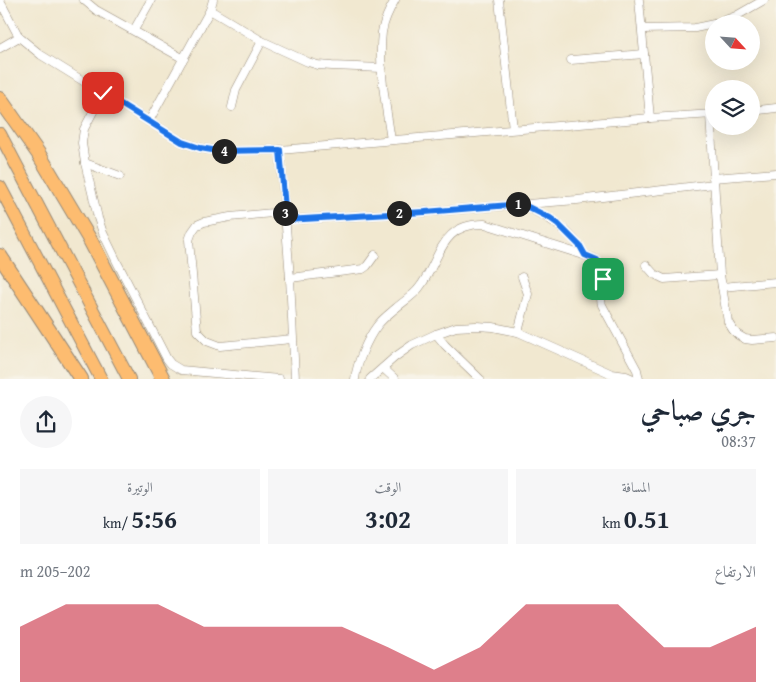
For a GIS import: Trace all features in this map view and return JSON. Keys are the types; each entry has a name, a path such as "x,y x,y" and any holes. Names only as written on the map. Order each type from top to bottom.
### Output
{"highway":[{"path":"4,104 38,153 90,240 163,379"},
{"path":"0,134 129,379"},
{"path":"0,187 101,379"},
{"path":"0,256 81,379"}],"street":[{"path":"84,0 96,10 184,59"},
{"path":"134,30 151,0"},
{"path":"149,121 210,10 213,0"},
{"path":"391,140 381,48 385,20 395,0"},
{"path":"499,0 514,129"},
{"path":"639,0 650,118"},
{"path":"738,15 764,0"},
{"path":"0,1 19,37 41,55 182,142 218,151 280,150 705,114"},
{"path":"210,10 262,41 308,62 318,65 382,68"},
{"path":"642,29 695,28 705,26"},
{"path":"0,48 19,37"},
{"path":"232,107 236,90 262,41"},
{"path":"571,60 644,54"},
{"path":"103,93 84,129 82,143 98,218 122,273 167,359 181,370 279,379"},
{"path":"760,110 776,108"},
{"path":"713,135 720,275 728,322 733,330 745,339 776,338"},
{"path":"280,150 290,278 295,379"},
{"path":"85,163 120,176"},
{"path":"292,339 220,346 201,336 197,331 189,240 192,232 198,225 204,222 230,218 425,212 577,200 776,173"},
{"path":"522,204 557,223 580,246 585,255"},
{"path":"355,379 368,341 377,326 420,287 450,235 458,229 477,224 485,224 597,260 603,271 600,293 602,305 637,370 639,379"},
{"path":"290,278 363,269 375,255"},
{"path":"646,265 654,274 664,279 720,275"},
{"path":"518,332 528,294 522,278"},
{"path":"722,287 776,282"},
{"path":"370,379 412,345 456,327 476,326 518,332 615,376 628,378"},
{"path":"436,334 480,379"},
{"path":"383,368 395,379"}],"route":[{"path":"103,93 182,142 200,148 218,151 280,150 286,220 522,204 557,223 580,246 585,255 597,260 603,271 603,279"}]}
